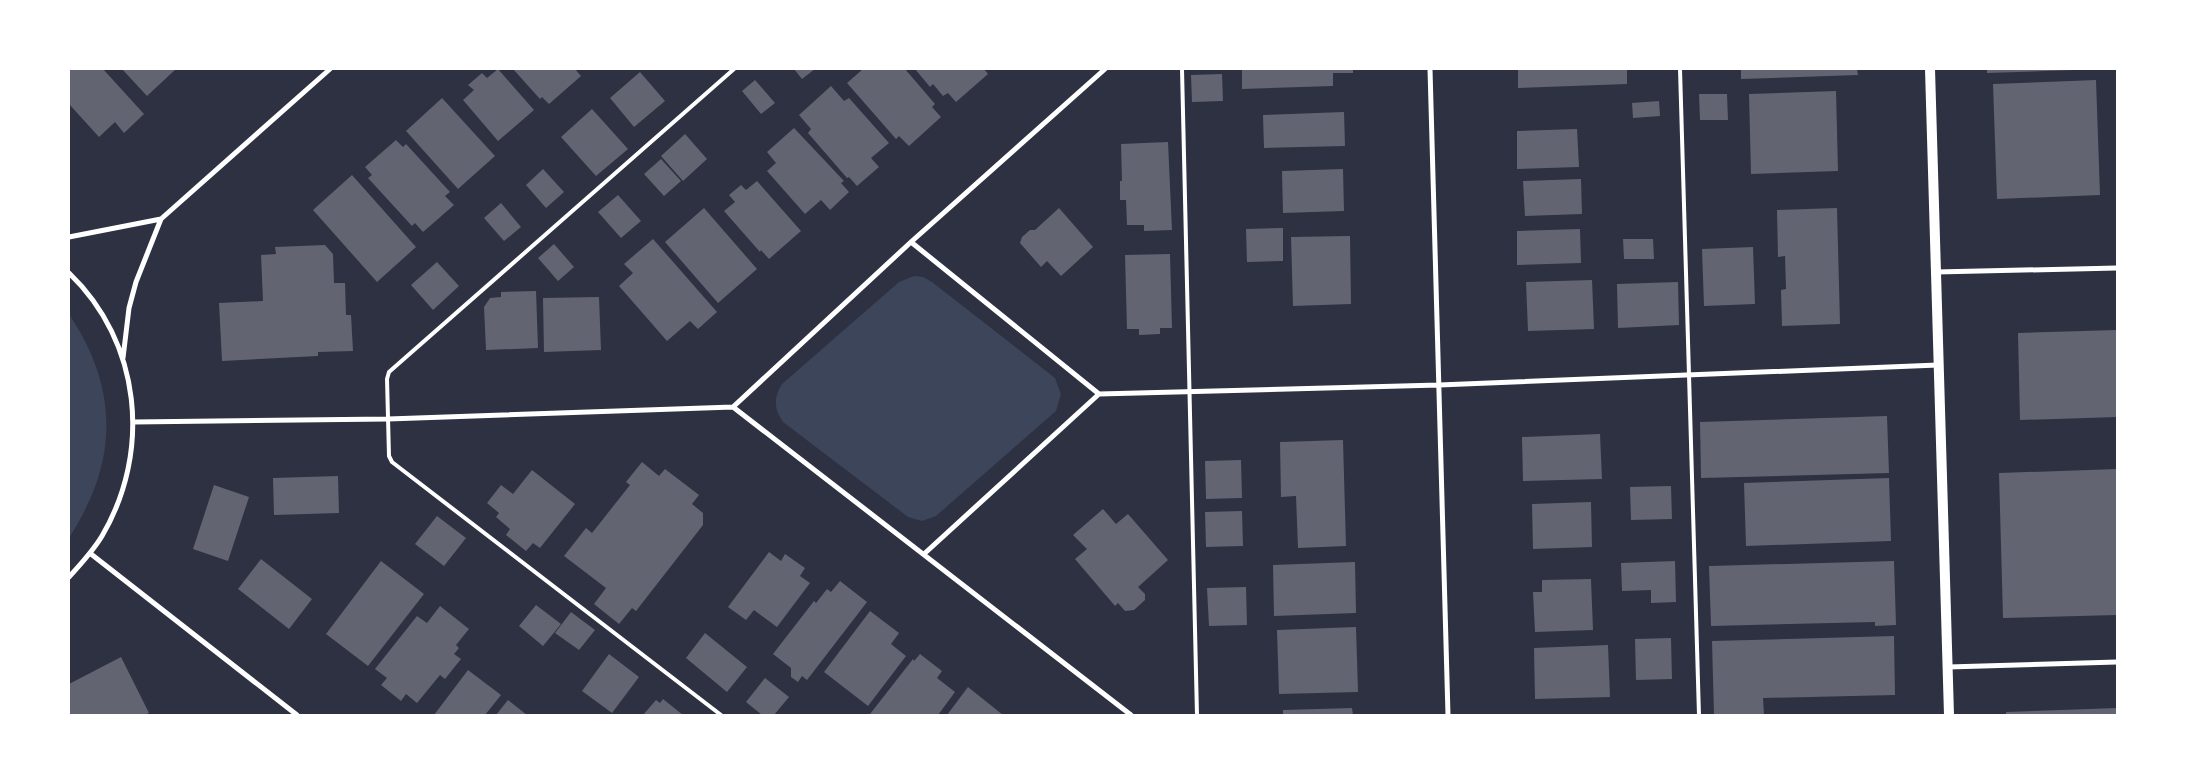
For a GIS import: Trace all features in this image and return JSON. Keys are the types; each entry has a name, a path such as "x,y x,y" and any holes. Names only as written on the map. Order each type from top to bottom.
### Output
{"main road":[{"path":"1930,69 1949,715"}],"street":[{"path":"123,358 130,308 136,282 161,219 330,69"},
{"path":"733,407 911,242 1106,69"},
{"path":"1430,69 1448,715"},
{"path":"69,237 161,219"},
{"path":"911,242 1100,394 1439,385 1938,365"},
{"path":"1936,272 2117,268"},
{"path":"69,273 81,285 107,322 123,358 129,380 134,422 130,463 120,501 103,535 90,554 69,577"},
{"path":"924,554 1100,394"},
{"path":"134,422 388,419 733,407 1131,715"},
{"path":"90,554 297,715"},
{"path":"1948,667 2117,662"}],"lane":[{"path":"721,715 392,462 389,456 386,380 389,372 734,69"},
{"path":"1182,69 1197,715"},
{"path":"1680,69 1699,715"}],"shaded area":[{"path":"914,276 923,277 932,282 1055,378 1061,394 1056,411 936,516 922,521 908,517 783,422 776,408 777,394 782,384 899,282"},
{"path":"69,314 86,343 97,371 104,399 107,426 104,454 97,482 85,510 69,538"}],"building":[{"path":"69,69 103,69 144,114 124,133 115,122 99,137 69,104"},
{"path":"122,69 176,69 147,96"},
{"path":"498,69 534,110 498,141 463,100 474,90 468,85 482,73 487,78"},
{"path":"513,69 575,69 581,76 549,104 542,97 540,99"},
{"path":"794,69 815,69 802,79"},
{"path":"863,69 905,69 935,104 932,107 941,117 909,146 899,136 896,139 847,83"},
{"path":"915,69 984,69 988,74 956,102 948,93 943,96 933,84 930,87"},
{"path":"1242,69 1353,69 1353,73 1333,73 1333,86 1242,89"},
{"path":"1518,69 1627,69 1627,84 1518,88"},
{"path":"1741,69 1857,69 1858,75 1741,79"},
{"path":"1987,69 2074,69 2074,70 1987,73"},
{"path":"640,72 665,101 634,127 610,98"},
{"path":"1222,74 1223,101 1192,102 1191,75"},
{"path":"755,80 775,103 761,114 742,91"},
{"path":"2096,80 2100,195 1997,199 1993,84"},
{"path":"831,86 844,101 849,98 889,143 871,158 879,167 857,186 849,177 847,178 808,133 811,129 799,115"},
{"path":"1836,91 1838,171 1751,174 1749,94"},
{"path":"1699,94 1727,94 1728,120 1700,120"},
{"path":"442,98 495,156 458,189 406,131"},
{"path":"1659,101 1660,116 1633,118 1632,103"},
{"path":"592,109 628,149 596,176 561,137"},
{"path":"1344,112 1345,146 1264,148 1263,115"},
{"path":"794,128 844,181 841,183 849,192 830,210 821,200 805,214 767,171 776,163 767,152"},
{"path":"1577,129 1579,167 1517,169 1517,131"},
{"path":"685,134 707,159 683,181 661,156"},
{"path":"396,140 403,147 406,144 450,192 445,196 454,205 423,232 415,223 412,226 368,178 372,175 365,167"},
{"path":"1168,142 1172,230 1144,231 1144,225 1127,225 1126,200 1120,200 1120,181 1122,181 1121,144"},
{"path":"661,159 681,181 664,196 644,174"},
{"path":"543,169 564,192 546,208 526,185"},
{"path":"1343,169 1344,211 1283,213 1282,171"},
{"path":"352,175 416,247 377,282 313,210"},
{"path":"1581,179 1582,214 1525,216 1523,181"},
{"path":"757,181 801,231 769,259 761,250 760,252 724,211 735,202 729,195 741,185 746,190"},
{"path":"618,195 641,221 621,238 598,212"},
{"path":"501,203 521,227 504,241 484,218"},
{"path":"704,208 757,269 718,303 665,242"},
{"path":"1059,208 1093,247 1061,276 1047,261 1041,267 1020,243 1022,237 1030,230 1035,230"},
{"path":"1837,208 1840,324 1782,326 1781,290 1786,289 1785,256 1778,257 1777,210"},
{"path":"1283,228 1283,261 1247,262 1246,229"},
{"path":"1580,229 1581,263 1517,265 1517,231"},
{"path":"1350,236 1351,304 1293,306 1291,237"},
{"path":"653,239 717,312 698,329 690,321 667,341 619,286 633,273 624,264"},
{"path":"1623,239 1653,239 1654,259 1624,259"},
{"path":"554,244 574,267 558,281 538,258"},
{"path":"325,245 333,254 334,283 345,283 346,315 351,315 353,351 318,352 318,356 222,361 219,303 263,301 261,255 276,254 275,247"},
{"path":"1753,247 1755,304 1704,306 1702,249"},
{"path":"1170,254 1172,328 1160,328 1160,334 1139,335 1139,329 1127,329 1125,255"},
{"path":"437,262 459,286 433,310 411,285"},
{"path":"1592,280 1594,329 1528,331 1526,282"},
{"path":"1678,282 1679,325 1618,328 1617,284"},
{"path":"536,291 538,348 486,350 484,307 490,298 501,297 501,292"},
{"path":"599,297 601,350 544,352 543,298"},
{"path":"2117,330 2117,417 2020,420 2018,333"},
{"path":"1887,416 1889,473 1701,478 1700,422"},
{"path":"1600,434 1602,479 1523,481 1522,437"},
{"path":"1343,440 1346,546 1298,548 1296,496 1281,497 1280,442"},
{"path":"1241,460 1242,498 1206,499 1205,461"},
{"path":"642,462 659,476 665,469 699,495 692,504 703,513 703,525 636,611 632,608 619,624 594,604 606,588 564,556 586,528 592,533 630,485 626,482"},
{"path":"2117,469 2117,615 2003,618 1999,473"},
{"path":"532,470 575,504 540,548 533,543 526,551 506,535 510,529 496,517 499,513 487,503 501,485 513,494"},
{"path":"338,476 339,513 274,515 273,478"},
{"path":"1889,478 1891,541 1746,546 1744,483"},
{"path":"214,485 249,497 228,561 193,549"},
{"path":"1671,486 1672,519 1631,520 1630,487"},
{"path":"1591,502 1592,547 1533,549 1532,504"},
{"path":"1103,509 1116,524 1128,514 1168,560 1138,587 1145,594 1145,600 1134,610 1125,611 1118,603 1115,606 1075,559 1087,549 1073,535"},
{"path":"1242,511 1243,546 1206,547 1205,512"},
{"path":"437,516 466,538 444,566 415,544"},
{"path":"769,552 781,561 785,554 805,568 800,576 810,583 777,627 754,610 746,620 728,607"},
{"path":"261,559 312,599 289,629 238,589"},
{"path":"381,561 424,594 368,666 326,634"},
{"path":"1675,561 1676,602 1651,603 1651,590 1622,591 1621,563"},
{"path":"1894,561 1896,625 1875,626 1875,622 1711,626 1709,566"},
{"path":"1355,562 1356,613 1274,616 1273,565"},
{"path":"1591,579 1593,630 1535,632 1533,592 1542,592 1542,580"},
{"path":"840,581 867,602 807,680 802,676 798,682 791,677 791,668 773,654 814,601 816,603 827,589 831,592"},
{"path":"1246,587 1247,625 1209,626 1207,588"},
{"path":"536,605 561,624 543,646 519,626"},
{"path":"440,606 469,629 456,645 459,648 454,654 461,659 445,679 440,675 417,703 406,694 401,701 381,685 387,678 375,669 417,616 427,623"},
{"path":"870,611 899,633 891,644 906,656 868,706 824,672"},
{"path":"571,612 595,630 579,650 555,633"},
{"path":"1356,627 1358,692 1279,694 1277,630"},
{"path":"705,633 747,667 727,692 686,658"},
{"path":"1894,636 1895,695 1763,698 1764,715 1714,715 1712,641"},
{"path":"1671,638 1672,679 1636,680 1635,639"},
{"path":"1608,645 1610,697 1535,699 1534,648"},
{"path":"609,654 639,677 612,713 582,691"},
{"path":"920,654 942,671 937,678 955,692 938,715 870,714 913,659 914,661"},
{"path":"121,657 149,713 144,715 69,715 69,684"},
{"path":"468,670 501,695 485,715 434,715"},
{"path":"765,678 789,697 774,715 762,715 746,702"},
{"path":"968,687 1003,715 947,715"},
{"path":"663,699 683,715 643,715 656,700 660,703"},
{"path":"508,700 527,715 496,715"},
{"path":"1352,708 1353,715 1283,715 1283,710"},
{"path":"2117,708 2117,715 2006,715 2006,712"}]}
